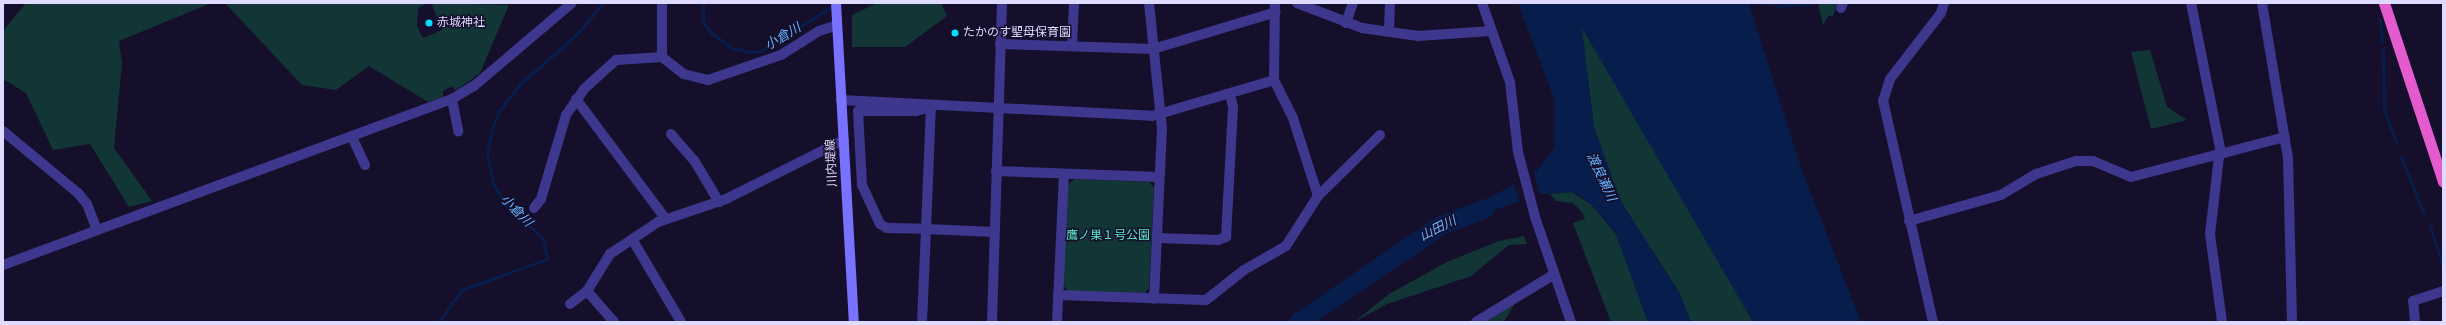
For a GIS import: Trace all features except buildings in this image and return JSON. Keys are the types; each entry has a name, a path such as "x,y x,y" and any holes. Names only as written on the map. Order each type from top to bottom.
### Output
{"highway":[{"path":"2386,3 2443,181"}],"main road":[{"name":"川内堤線","path":"836,6 854,322"}],"street":[{"path":"3,265 452,99 474,86 572,3"},
{"path":"662,3 662,57"},
{"path":"992,322 1002,3"},
{"path":"1072,46 1074,3"},
{"path":"1149,3 1161,115 1158,238 1154,299"},
{"path":"1297,3 1346,23 1436,38 1491,31"},
{"path":"1346,23 1353,3"},
{"path":"1389,31 1390,3"},
{"path":"1482,3 1510,82 1518,152 1535,217 1553,275 1571,322"},
{"path":"1933,322 1883,101 1890,79 1941,13 1944,3"},
{"path":"2191,3 2220,154 2210,234 2222,322"},
{"path":"2262,3 2285,138 2290,180 2292,322"},
{"path":"1000,44 1153,49 1277,6 1274,80 1293,118 1318,196"},
{"path":"534,208 541,199 561,126 576,100 616,60 662,57 689,76 714,79 781,55 819,31 837,25"},
{"path":"841,100 915,102 931,107 1161,115 1230,95 1274,80"},
{"path":"1158,238 1218,240 1226,237 1233,107 1230,95"},
{"path":"452,99 458,131"},
{"path":"576,100 665,218"},
{"path":"922,322 931,107"},
{"path":"931,107 916,111 858,111 862,185 877,220 887,228 994,232"},
{"path":"3,131 78,193 87,204 97,230"},
{"path":"671,134 694,160 719,202"},
{"path":"1058,295 1203,300 1212,297 1244,270 1286,246 1318,196 1380,134"},
{"path":"352,137 365,165"},
{"path":"1909,221 2001,195 2036,174 2076,161 2092,161 2119,174 2136,176 2285,138"},
{"path":"570,304 586,291 606,258 665,218 719,202 844,140"},
{"path":"996,171 1159,177"},
{"path":"1057,322 1064,174"},
{"path":"632,239 681,322"},
{"path":"1476,322 1553,275"},
{"path":"586,291 614,322"},
{"path":"2415,322 2413,301 2443,291"}],"green space":[{"path":"26,3 211,3 119,41 122,63 114,148 152,201 129,207 90,144 53,150 26,93 3,79 3,31"},
{"path":"225,3 428,3 418,8 417,26 423,38 442,30 431,3 509,5 480,73 461,87 455,90 452,86 443,91 443,97 428,102 369,66 336,90 302,85"},
{"path":"877,3 941,3 947,16 905,47 852,47 852,15"},
{"path":"1818,3 1837,3 1833,16 1828,16 1823,25"},
{"path":"1581,26 1633,113 1753,322 1691,322 1679,292 1621,202 1594,128"},
{"path":"2150,50 2167,107 2187,120 2151,129 2131,52"},
{"name":"鷹ノ巣１号公園","path":"1075,179 1149,182 1154,188 1149,288 1144,294 1068,291 1063,285 1067,185"},
{"path":"1571,192 1591,204 1616,234 1648,322 1611,322 1573,223 1585,219 1582,212 1573,203 1556,201 1550,194"},
{"path":"1524,236 1527,244 1509,245 1471,276 1387,304 1354,322 1389,294 1447,262 1499,241"},
{"path":"1515,303 1504,322 1486,322"}],"water":[{"name":"渡良瀬川","path":"1518,3 1773,3 1781,6 1749,4 1801,168 1861,322 1753,322 1582,28 1594,128 1621,202 1679,292 1691,322 1648,322 1616,234 1602,215 1581,196 1571,192 1543,194 1464,220 1461,214 1537,171 1554,148 1555,101"}],"pier":[{"path":"1533,170 1541,197 1520,204 1514,183"}],"waterway":[{"name":"小倉川","path":"439,322 461,290 547,259 543,238 506,205 493,184 487,153 492,129 499,111 519,85 576,35 603,3"},
{"name":"小倉川","path":"703,3 703,22 711,33 734,49 752,52 762,51 834,5"},
{"path":"1777,6 1813,3"},
{"path":"2380,19 2382,41"},
{"path":"2383,49 2384,109 2396,142"},
{"path":"2401,157 2424,214"},
{"name":"山田川","path":"1298,322 1439,226 1485,208"},
{"path":"2430,226 2443,267"}],"place":[{"name":"赤城神社","path":"429,23"},
{"name":"たかのす聖母保育園","path":"955,33"}]}
